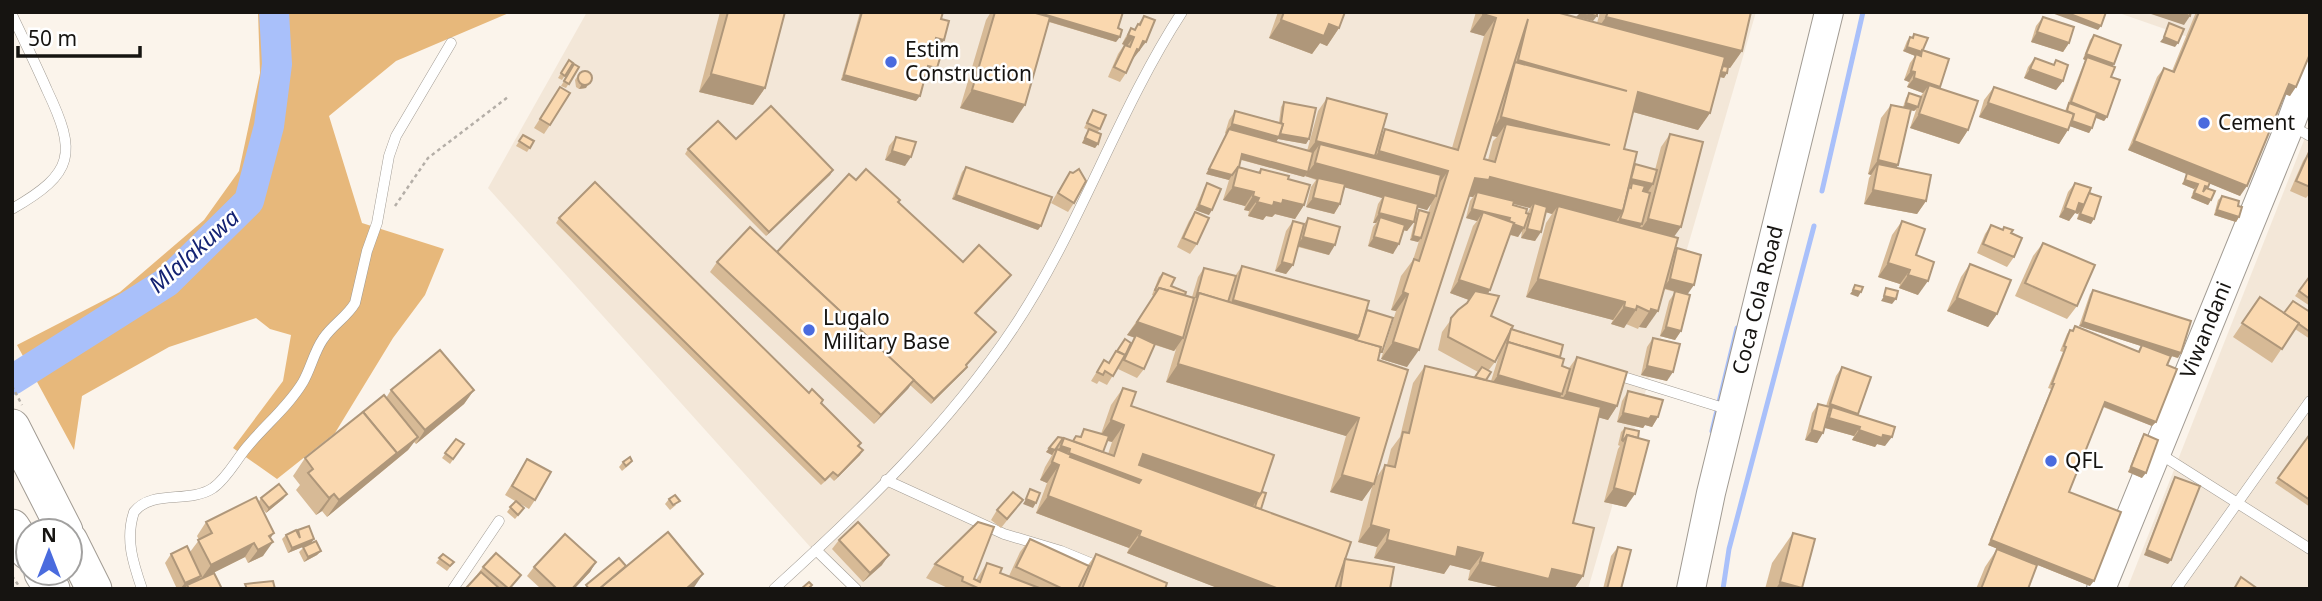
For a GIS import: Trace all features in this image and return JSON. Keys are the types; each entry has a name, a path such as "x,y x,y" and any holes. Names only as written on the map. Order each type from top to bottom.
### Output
{"highway":[{"path":"13,429 58,517"},
{"path":"84,569 94,589"}],"main road":[{"name":"Coca Cola Road","path":"1691,589 1701,534 1829,12"},
{"name":"Viwandani","path":"2101,589 2157,452 2300,131 2310,71"}],"lane":[{"path":"774,589 887,480 977,380 1015,326 1054,260 1151,66 1182,12"},
{"path":"12,15 63,124 67,146 65,158 43,192 12,209"},
{"path":"142,589 129,541 134,512 147,501 194,496 209,491 220,483 244,450 295,394 321,341 355,303 367,251 377,223 389,156 396,136 451,43"},
{"path":"1600,369 1634,382 1731,410"},
{"path":"2176,589 2310,401"},
{"path":"2157,452 2310,549"},
{"path":"887,480 1004,534 1061,551 1108,570"},
{"path":"453,589 499,521"},
{"path":"816,550 856,589"}],"path":[{"path":"377,223 401,199 428,158 508,97"},
{"path":"12,576 20,589"}],"shaded area":[{"path":"258,12 511,12 396,61 329,116 362,223 444,249 425,295 393,338 335,433 277,479 233,448 283,381 291,335 270,329 256,318 169,347 82,396 74,450 17,345 120,292 204,220 239,171 260,73"},
{"path":"587,12 1756,12 1588,589 848,589 488,188"},
{"path":"2116,12 2198,12 2188,37"},
{"path":"2310,125 2310,589 2127,589"}],"building":[{"path":"728,12 785,12 765,88 711,74"},
{"name":"Estim Construction","path":"862,12 943,12 941,19 949,21 944,40 936,38 934,46 943,48 937,68 928,66 920,96 844,75"},
{"path":"995,12 1032,12 1050,17 1025,105 972,90"},
{"path":"1036,12 1123,12 1118,28 1122,30 1120,37"},
{"path":"1284,12 1345,12 1339,28 1329,24 1324,36 1281,20"},
{"path":"1556,12 1725,57 1710,113 1638,92 1624,149 1637,152 1623,211 1490,177 1489,180 1475,178 1419,350 1393,342 1408,294 1403,292 1414,259 1419,261 1448,171 1379,151 1385,129 1458,150 1496,18 1483,14","holes":["1528,19 1518,60 1627,91 1515,62 1501,117 1610,145 1506,124 1495,162 1484,159"]},
{"path":"1580,12 1597,12 1597,16"},
{"path":"1608,12 1751,12 1742,51 1606,17"},
{"path":"2065,12 2106,12 2101,26"},
{"name":"Cement","path":"2199,12 2310,12 2310,54 2296,87 2289,84 2247,186 2134,141 2164,68 2174,72"},
{"path":"1144,16 1155,20 1146,42 1143,41 1139,50 1137,49 1126,73 1114,67 1125,45 1130,47 1134,37 1128,35 1131,28 1135,30"},
{"path":"2043,17 2074,27 2069,43 2037,32"},
{"path":"2169,23 2184,29 2178,43 2164,37"},
{"path":"1914,34 1928,38 1922,52 1907,47"},
{"path":"2094,35 2121,45 2114,64 2086,54"},
{"path":"1922,50 1949,59 1940,87 1914,78 1915,72 1911,71 1916,54 1921,56"},
{"path":"2087,57 2115,67 2111,77 2120,80 2107,117 2071,102"},
{"path":"2035,58 2054,65 2056,60 2068,65 2063,81 2030,69"},
{"path":"569,60 573,63 565,76 561,73"},
{"path":"574,64 579,67 569,84 564,81"},
{"path":"1723,66 1728,67 1727,73 1721,72"},
{"path":"585,71 590,73 590,83 585,85 580,83 578,78 580,73"},
{"path":"1929,85 1978,101 1968,130 1919,114"},
{"path":"560,87 570,93 550,125 540,119"},
{"path":"1994,87 2074,114 2068,130 1988,103"},
{"path":"1909,93 1921,97 1918,107 1906,103"},
{"path":"1327,98 1387,114 1375,156 1316,141"},
{"path":"1284,102 1316,108 1309,139 1280,134"},
{"path":"2069,103 2097,113 2092,128 2072,121 2074,114 2067,111"},
{"path":"1891,105 1911,109 1898,165 1878,160"},
{"path":"771,106 833,170 769,232 688,149 718,121 736,139"},
{"path":"1093,110 1106,115 1100,129 1087,123"},
{"path":"1235,111 1283,124 1279,137 1232,124"},
{"path":"1089,129 1101,134 1098,144 1085,138"},
{"path":"1229,129 1313,152 1308,172 1242,154 1239,167 1232,175 1209,169"},
{"path":"1670,134 1703,142 1681,227 1648,219"},
{"path":"523,135 534,141 530,148 519,141"},
{"path":"896,137 916,142 911,157 892,151"},
{"path":"1320,144 1441,175 1436,196 1315,163"},
{"path":"2310,152 2310,187 2296,181"},
{"path":"1635,164 1657,170 1653,184 1631,179"},
{"path":"1878,164 1931,175 1926,201 1873,190"},
{"path":"966,167 1052,197 1041,226 956,195"},
{"path":"1238,167 1289,176 1288,179 1310,185 1304,205 1283,200 1282,204 1274,202 1273,206 1257,202 1259,198 1253,196 1254,192 1233,187"},
{"path":"866,169 963,262 979,245 1011,275 975,313 996,332 967,367 934,399 777,252 849,174 856,180"},
{"path":"1079,169 1086,181 1074,203 1058,193 1070,172"},
{"path":"2187,173 2210,182 2203,192 2206,188 2215,191 2211,200 2194,193 2198,184 2185,180"},
{"path":"1318,178 1345,184 1340,204 1313,198"},
{"path":"595,182 809,393 812,389 823,400 821,403 861,443 858,446 863,450 838,476 833,472 825,480 559,218"},
{"path":"1207,183 1221,189 1212,210 1199,205"},
{"path":"1632,183 1645,186 1643,191 1650,193 1642,224 1620,219"},
{"path":"2075,183 2091,188 2085,205 2079,203 2076,212 2065,208"},
{"path":"1477,192 1514,201 1513,205 1527,209 1526,213 1529,214 1524,228 1513,224 1509,221 1510,218 1472,209"},
{"path":"2089,193 2101,197 2094,219 2080,214"},
{"path":"1384,195 1418,204 1414,222 1379,213"},
{"path":"2222,196 2239,201 2238,206 2242,207 2239,217 2217,210"},
{"path":"1534,203 1547,207 1541,232 1527,229"},
{"path":"1558,206 1678,238 1658,311 1651,309 1650,312 1637,306 1636,310 1624,307 1625,302 1538,279"},
{"path":"1419,210 1429,213 1421,238 1413,236"},
{"path":"1195,212 1209,218 1197,244 1183,238"},
{"path":"1483,212 1514,223 1490,290 1459,280"},
{"path":"1380,217 1405,225 1399,244 1374,237"},
{"path":"1308,218 1340,227 1335,245 1303,237"},
{"path":"1293,221 1304,224 1293,265 1282,262"},
{"path":"1902,221 1925,229 1916,255 1934,262 1928,281 1908,275 1910,270 1888,263"},
{"path":"1991,225 2003,230 2004,227 2013,230 2011,233 2022,238 2014,257 1983,244"},
{"name":"Lugalo Military Base","path":"750,227 914,380 881,415 717,262"},
{"path":"2043,243 2095,265 2077,306 2025,283"},
{"path":"1677,248 1701,255 1694,285 1670,279"},
{"path":"1970,264 2011,280 1997,314 1957,298"},
{"path":"1242,266 1369,301 1359,336 1233,300"},
{"path":"1204,268 1236,276 1228,302 1199,293 1196,298"},
{"path":"1163,273 1175,278 1171,286 1186,292 1185,295 1159,288 1155,290"},
{"path":"2310,276 2310,299 2299,291"},
{"path":"1855,285 1863,287 1861,292 1853,290"},
{"path":"1159,288 1194,298 1183,338 1137,322"},
{"path":"1886,288 1898,291 1896,299 1884,296"},
{"path":"2093,290 2191,321 2181,353 2083,322"},
{"path":"1475,291 1499,296 1491,316 1513,326 1495,362 1448,337 1451,318"},
{"path":"1675,291 1690,295 1681,331 1666,327"},
{"path":"1199,293 1381,347 1378,360 1408,370 1374,484 1342,475 1359,418 1178,364"},
{"path":"2260,297 2299,323 2282,349 2242,323"},
{"path":"2293,301 2310,312 2310,332 2284,313"},
{"path":"1367,310 1393,318 1382,352 1381,347 1356,340"},
{"name":"QFL","path":"2075,326 2139,352 2142,345 2171,356 2167,365 2177,369 2156,422 2105,402 2069,492 2121,512 2094,581 1991,540 2054,384 2070,330 2073,331"},
{"path":"1511,329 1563,345 1560,357 1508,342 1507,344"},
{"path":"1136,335 1155,344 1144,369 1124,360"},
{"path":"1653,338 1680,344 1673,372 1647,366"},
{"path":"1125,339 1131,343 1124,358 1125,355 1117,351"},
{"path":"1508,342 1564,359 1562,366 1570,369 1562,394 1498,375"},
{"path":"440,350 474,390 425,430 391,390"},
{"path":"1116,351 1125,355 1113,376 1105,371 1103,375 1097,372 1104,360 1109,363"},
{"path":"1577,357 1627,372 1617,406 1567,392"},
{"path":"1425,366 1601,407 1573,523 1594,528 1583,576 1552,569 1549,579 1480,562 1483,553 1458,547 1456,557 1387,540 1389,530 1371,525 1385,465 1395,467 1403,432 1409,433"},
{"path":"1482,367 1491,372 1486,380 1475,377"},
{"path":"1842,367 1871,377 1858,414 1830,404"},
{"path":"1123,388 1136,392 1131,406 1274,455 1261,494 1143,454 1139,465 1351,542 1335,589 1279,589 1139,536 1141,531 1048,496 1059,465 1052,462 1057,449 1071,455 1070,457 1139,483 1141,480 1069,453 1070,449 1061,446 1064,438 1114,456 1124,425 1111,420"},
{"path":"1628,391 1663,400 1658,417 1651,416 1649,419 1623,413"},
{"path":"384,395 418,437 395,455 397,453 363,412"},
{"path":"1818,404 1830,407 1823,433 1812,430"},
{"path":"1832,407 1895,427 1892,437 1883,435 1882,438 1859,430 1860,427 1829,418"},
{"path":"363,412 397,453 339,500 334,494 329,498 308,473 313,469 305,458"},
{"path":"1625,428 1639,431 1638,438 1627,435 1623,441"},
{"path":"1084,429 1109,436 1103,452 1073,441 1076,436 1081,437"},
{"name":"QFL","path":"2144,434 2158,440 2146,473 2131,467"},
{"path":"2310,434 2310,500 2278,478"},
{"path":"1627,435 1649,441 1635,494 1614,488"},
{"path":"1058,437 1063,438 1055,450 1049,448"},
{"path":"456,439 464,444 453,459 445,453"},
{"path":"630,457 632,461 626,466 623,462"},
{"path":"527,459 551,472 535,500 512,486"},
{"path":"2175,477 2200,486 2171,560 2147,550"},
{"path":"279,484 287,494 269,508 261,498"},
{"path":"1030,489 1040,493 1036,503 1026,499"},
{"path":"1013,492 1023,500 1007,519 997,510"},
{"path":"1262,492 1266,493 1261,509 1255,507"},
{"path":"675,495 680,501 673,505 669,499"},
{"path":"256,497 274,533 269,536 273,542 258,550 254,543 211,565 198,540 212,533 206,522"},
{"path":"516,501 524,508 518,515 510,507"},
{"path":"858,522 889,555 870,573 839,540"},
{"path":"978,522 994,527 974,579 980,582 987,563 1002,568 1000,573 1042,589 980,589 962,581 963,577 935,564"},
{"path":"309,526 314,539 292,548 286,535 296,530 300,538 298,530"},
{"path":"668,532 703,574 686,589 599,589"},
{"path":"1793,533 1815,539 1802,588 1780,582"},
{"path":"565,534 596,562 572,589 557,589 534,567"},
{"path":"1030,539 1089,566 1078,589 1063,589 1016,567"},
{"path":"316,541 321,551 308,557 303,547"},
{"path":"187,546 201,576 185,583 171,554"},
{"path":"1618,547 1631,550 1621,589 1607,589"},
{"path":"1997,549 2037,565 2028,589 1981,589"},
{"path":"496,553 521,575 509,589 483,567"},
{"path":"443,554 454,562 450,566 439,558"},
{"path":"1096,554 1167,583 1165,589 1082,589"},
{"path":"619,558 626,566 599,589 589,589 586,585"},
{"path":"1345,559 1394,567 1390,589 1340,589"},
{"path":"481,572 500,589 469,589 467,587"},
{"path":"214,573 222,589 189,589 187,585"},
{"path":"2241,577 2258,589 2234,589"},
{"path":"273,581 275,589 247,589 245,584"},
{"path":"809,582 812,585 808,589 801,589"}],"waterway":[{"name":"Mlalakuwa","path":"12,380 167,282 249,201 269,126 277,64 274,12"},
{"path":"1822,191 1863,12"},
{"path":"1723,589 1729,549 1814,226"},
{"path":"1712,431 1737,328"}],"place":[{"name":"Estim Construction","path":"891,62"},
{"name":"Cement","path":"2204,123"},
{"name":"Lugalo Military Base","path":"809,330"},
{"name":"QFL","path":"2051,461"}]}
